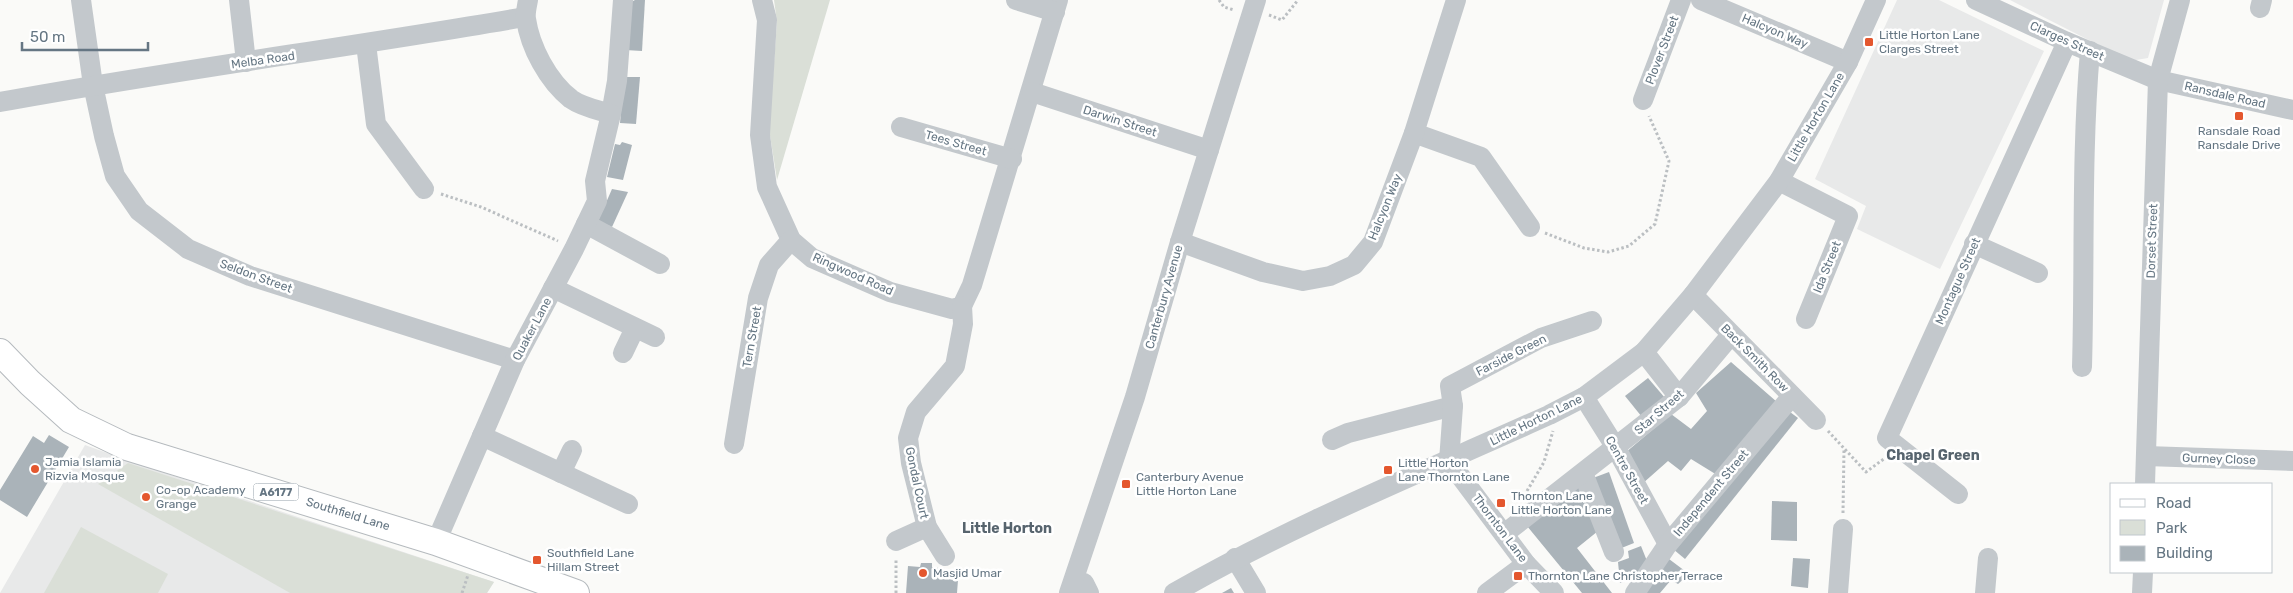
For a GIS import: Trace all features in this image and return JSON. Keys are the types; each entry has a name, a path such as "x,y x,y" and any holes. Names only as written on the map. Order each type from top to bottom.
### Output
{"main road":[{"name":"Southfield Lane","path":"0,352 30,383 71,420 127,447 436,542 546,587 576,593"}],"street":[{"name":"Seldon Street","path":"81,0 93,85 104,136 116,176 139,212 188,249 250,276 515,360"},
{"path":"239,0 246,62"},
{"name":"Quaker Lane","path":"436,542 515,360 574,249 596,201 595,181 617,81 623,0"},
{"name":"Ringwood Road","path":"762,0 767,20 760,135 767,187 792,240 812,258 890,292 952,309 962,306"},
{"path":"962,306 972,285 1012,159 1057,6 1016,0"},
{"name":"Halcyon Way","path":"1180,242 1263,272 1303,281 1330,276 1354,265 1373,242 1414,133 1456,0"},
{"name":"Plover Street","path":"1643,100 1680,0"},
{"name":"Halcyon Way","path":"1701,0 1848,62"},
{"name":"Little Horton Lane","path":"1174,593 1235,558 1323,515 1549,416 1584,397 1644,352 1693,295 1780,181 1848,62 1876,0"},
{"name":"Clarges Street","path":"1976,0 2067,42 2158,80"},
{"name":"Dorset Street","path":"2145,483 2158,80 2180,0"},
{"name":"Canterbury Avenue","path":"1081,590 1086,543 1135,397 1180,242 1254,4"},
{"name":"Melba Road","path":"0,102 93,85 366,44 527,8"},
{"path":"527,8 532,41 549,75 571,99 592,109 611,114"},
{"name":"Montague Street","path":"1958,494 1887,438 2067,42"},
{"path":"366,44 376,124 424,189"},
{"path":"2082,367 2083,209 2086,98 2090,51"},
{"name":"Ransdale Road","path":"2158,80 2293,110"},
{"name":"Darwin Street","path":"1032,92 1208,150"},
{"name":"Tees Street","path":"901,127 1012,159"},
{"path":"1414,133 1480,157 1530,227"},
{"name":"Ida Street","path":"1780,181 1848,216 1806,319"},
{"path":"586,224 660,264"},
{"name":"Tern Street","path":"734,444 758,298 769,265 792,240"},
{"path":"1974,244 2038,273"},
{"path":"554,288 655,337"},
{"name":"Back Smith Row","path":"1693,295 1816,420"},
{"name":"Gondal Court","path":"945,556 927,527 911,463 908,438 916,412 955,366 963,324 962,306"},
{"name":"Farside Green","path":"1448,461 1454,406 1450,386 1541,338 1592,321"},
{"path":"623,353 635,328"},
{"name":"Star Street","path":"1504,534 1679,397 1731,335"},
{"path":"1644,352 1679,397"},
{"name":"Independent Street","path":"1635,593 1668,544 1792,396"},
{"name":"Centre Street","path":"1584,397 1616,448 1668,544"},
{"path":"1332,440 1348,433 1454,406"},
{"path":"482,436 628,504"},
{"path":"561,473 572,450"},
{"name":"Gurney Close","path":"2146,456 2293,461"},
{"name":"Thornton Lane","path":"1448,461 1526,564 1554,593"},
{"path":"1583,473 1614,552"},
{"name":"Gondal Court","path":"896,541 927,527"},
{"path":"1838,593 1843,529"},
{"path":"1235,558 1256,593"},
{"path":"1985,593 1988,558"},
{"path":"1487,593 1526,564"},
{"path":"2142,573 2142,593"}],"path":[{"path":"1254,4 1282,20 1298,0"},
{"path":"1530,227 1584,248 1608,252 1630,246 1655,224 1669,161 1643,100"},
{"path":"424,189 481,207 574,249"},
{"path":"1526,494 1544,462 1554,433 1549,416"},
{"path":"1816,420 1866,472 1899,447"},
{"path":"1843,529 1844,448"},
{"path":"896,541 896,593"}],"shaded area":[{"path":"1897,0 1939,0 2044,51 1940,269 1857,229 1866,206 1815,179"},
{"path":"2010,0 2164,0 2148,58 2130,61"},
{"name":"Co-op Academy Grange","path":"85,445 494,582 487,593 0,593"}],"green space":[{"path":"774,0 830,0 777,180 769,129 777,22"},
{"path":"128,463 494,582 487,593 290,593 98,484"},
{"path":"81,527 168,574 158,593 44,593"}],"building":[{"path":"635,0 645,0 642,51 625,50 629,3"},
{"path":"624,77 640,77 636,124 620,123"},
{"path":"622,142 632,145 623,180 607,177 615,144 620,145"},
{"path":"612,189 628,192 612,227 598,221"},
{"path":"1731,362 1777,402 1717,475 1691,459 1681,471 1668,461 1642,484 1625,453 1671,414 1691,429 1707,411 1696,393"},
{"path":"1648,378 1665,398 1642,417 1625,396"},
{"path":"1786,409 1798,418 1685,559 1673,549"},
{"name":"Jamia Islamia Rizvia Mosque","path":"49,435 69,447 27,517 0,500 0,490 33,436 44,443"},
{"path":"1609,472 1634,543 1619,549 1593,478"},
{"path":"1579,486 1589,498 1583,502 1603,527 1577,548 1612,593 1582,593 1527,526"},
{"path":"1772,501 1797,502 1797,541 1771,540"},
{"path":"1641,546 1649,566 1634,578 1620,583 1618,562 1629,558 1628,551"},
{"path":"1793,558 1810,559 1808,588 1791,586"},
{"path":"1669,559 1689,574 1678,584 1671,580 1660,593 1644,593"},
{"name":"Masjid Umar","path":"921,563 932,563 932,567 939,568 938,578 958,580 957,593 906,593 908,566 920,567"},
{"path":"1231,588 1234,593 1222,593"}],"place":[{"name":"Little Horton Lane Clarges Street","path":"1869,42"},
{"name":"Ransdale Road Ransdale Drive","path":"2239,116"},
{"name":"Jamia Islamia Rizvia Mosque","path":"35,469"},
{"name":"Little Horton Lane Thornton Lane","path":"1388,470"},
{"name":"Canterbury Avenue Little Horton Lane","path":"1126,484"},
{"name":"Co-op Academy Grange","path":"146,497"},
{"name":"Thornton Lane Little Horton Lane","path":"1501,503"},
{"name":"Southfield Lane Hillam Street","path":"537,560"},
{"name":"Masjid Umar","path":"923,573"},
{"name":"Thornton Lane Christopher Terrace","path":"1518,576"}],"district":[{"name":"Chapel Green","path":"1933,455"},
{"name":"Little Horton","path":"1007,528"}]}
